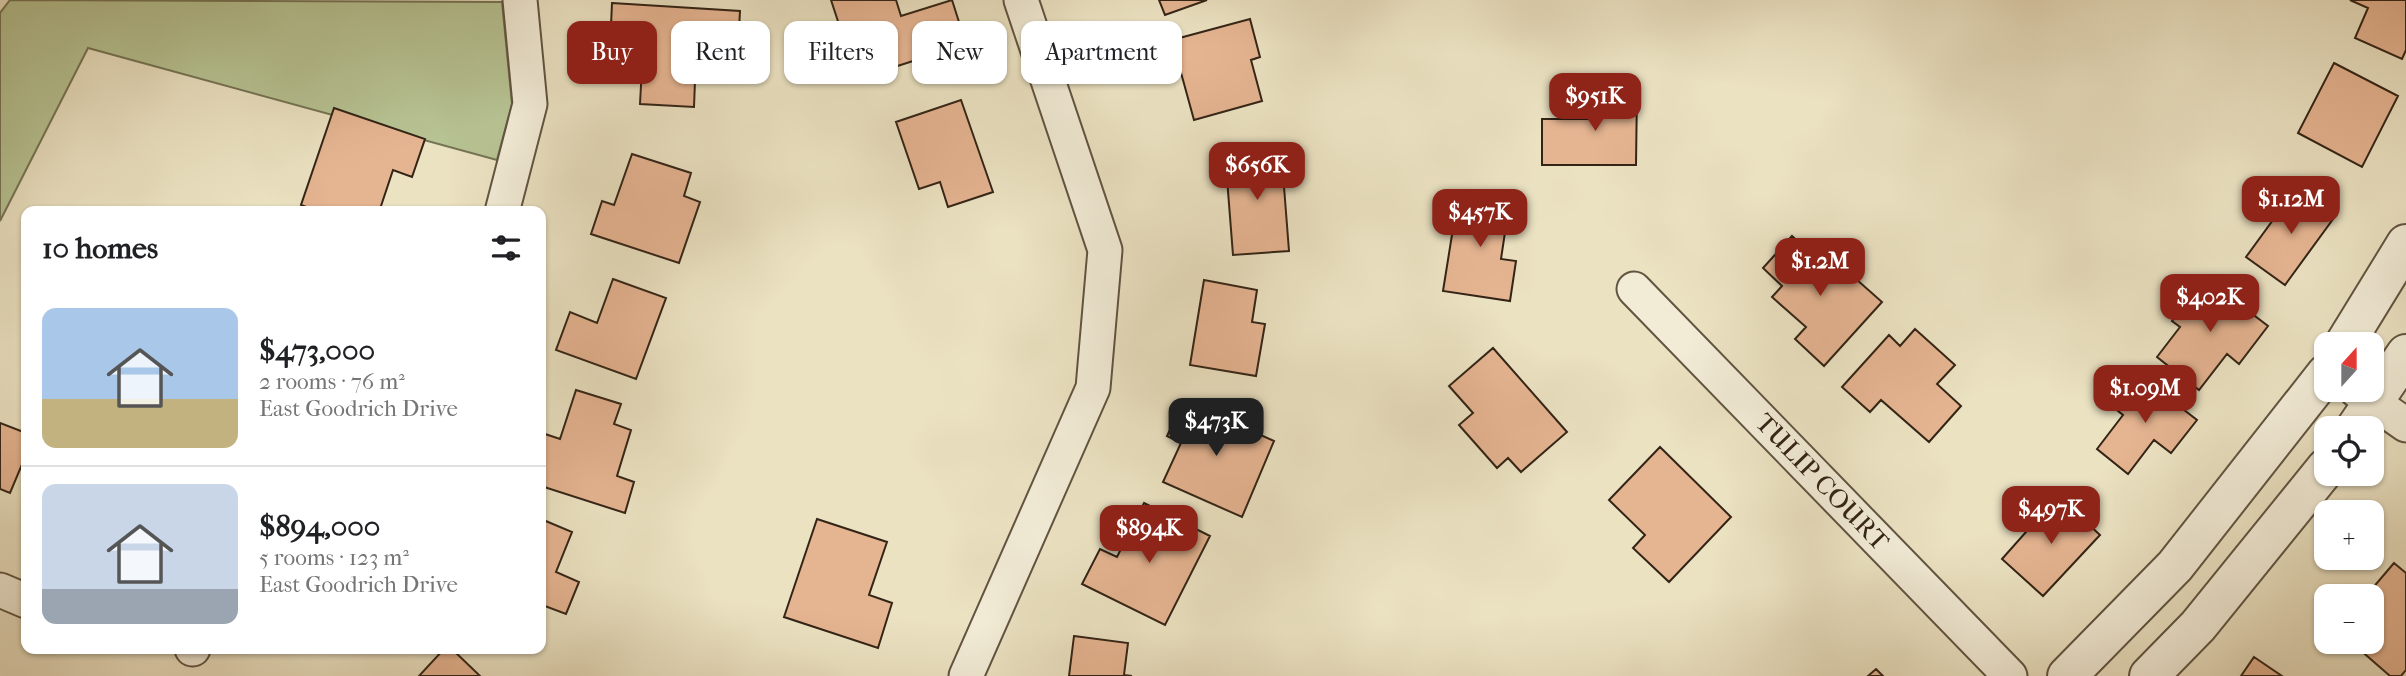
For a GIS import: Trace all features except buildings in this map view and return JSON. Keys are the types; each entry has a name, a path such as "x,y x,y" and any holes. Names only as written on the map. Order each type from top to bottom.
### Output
{"street":[{"path":"504,206 530,104 520,0"},
{"path":"966,676 1093,388 1105,250 1021,0"},
{"path":"2352,332 2406,244"},
{"name":"TULIP COURT","path":"1634,289 2010,676"},
{"path":"2406,354 2362,407 2406,425"},
{"path":"2067,676 2175,566 2314,389"},
{"path":"2149,676 2198,626 2314,483"},
{"path":"0,590 21,599"}],"green space":[{"path":"10,0 502,2 512,104 497,160 88,48 0,221 0,13"}]}
